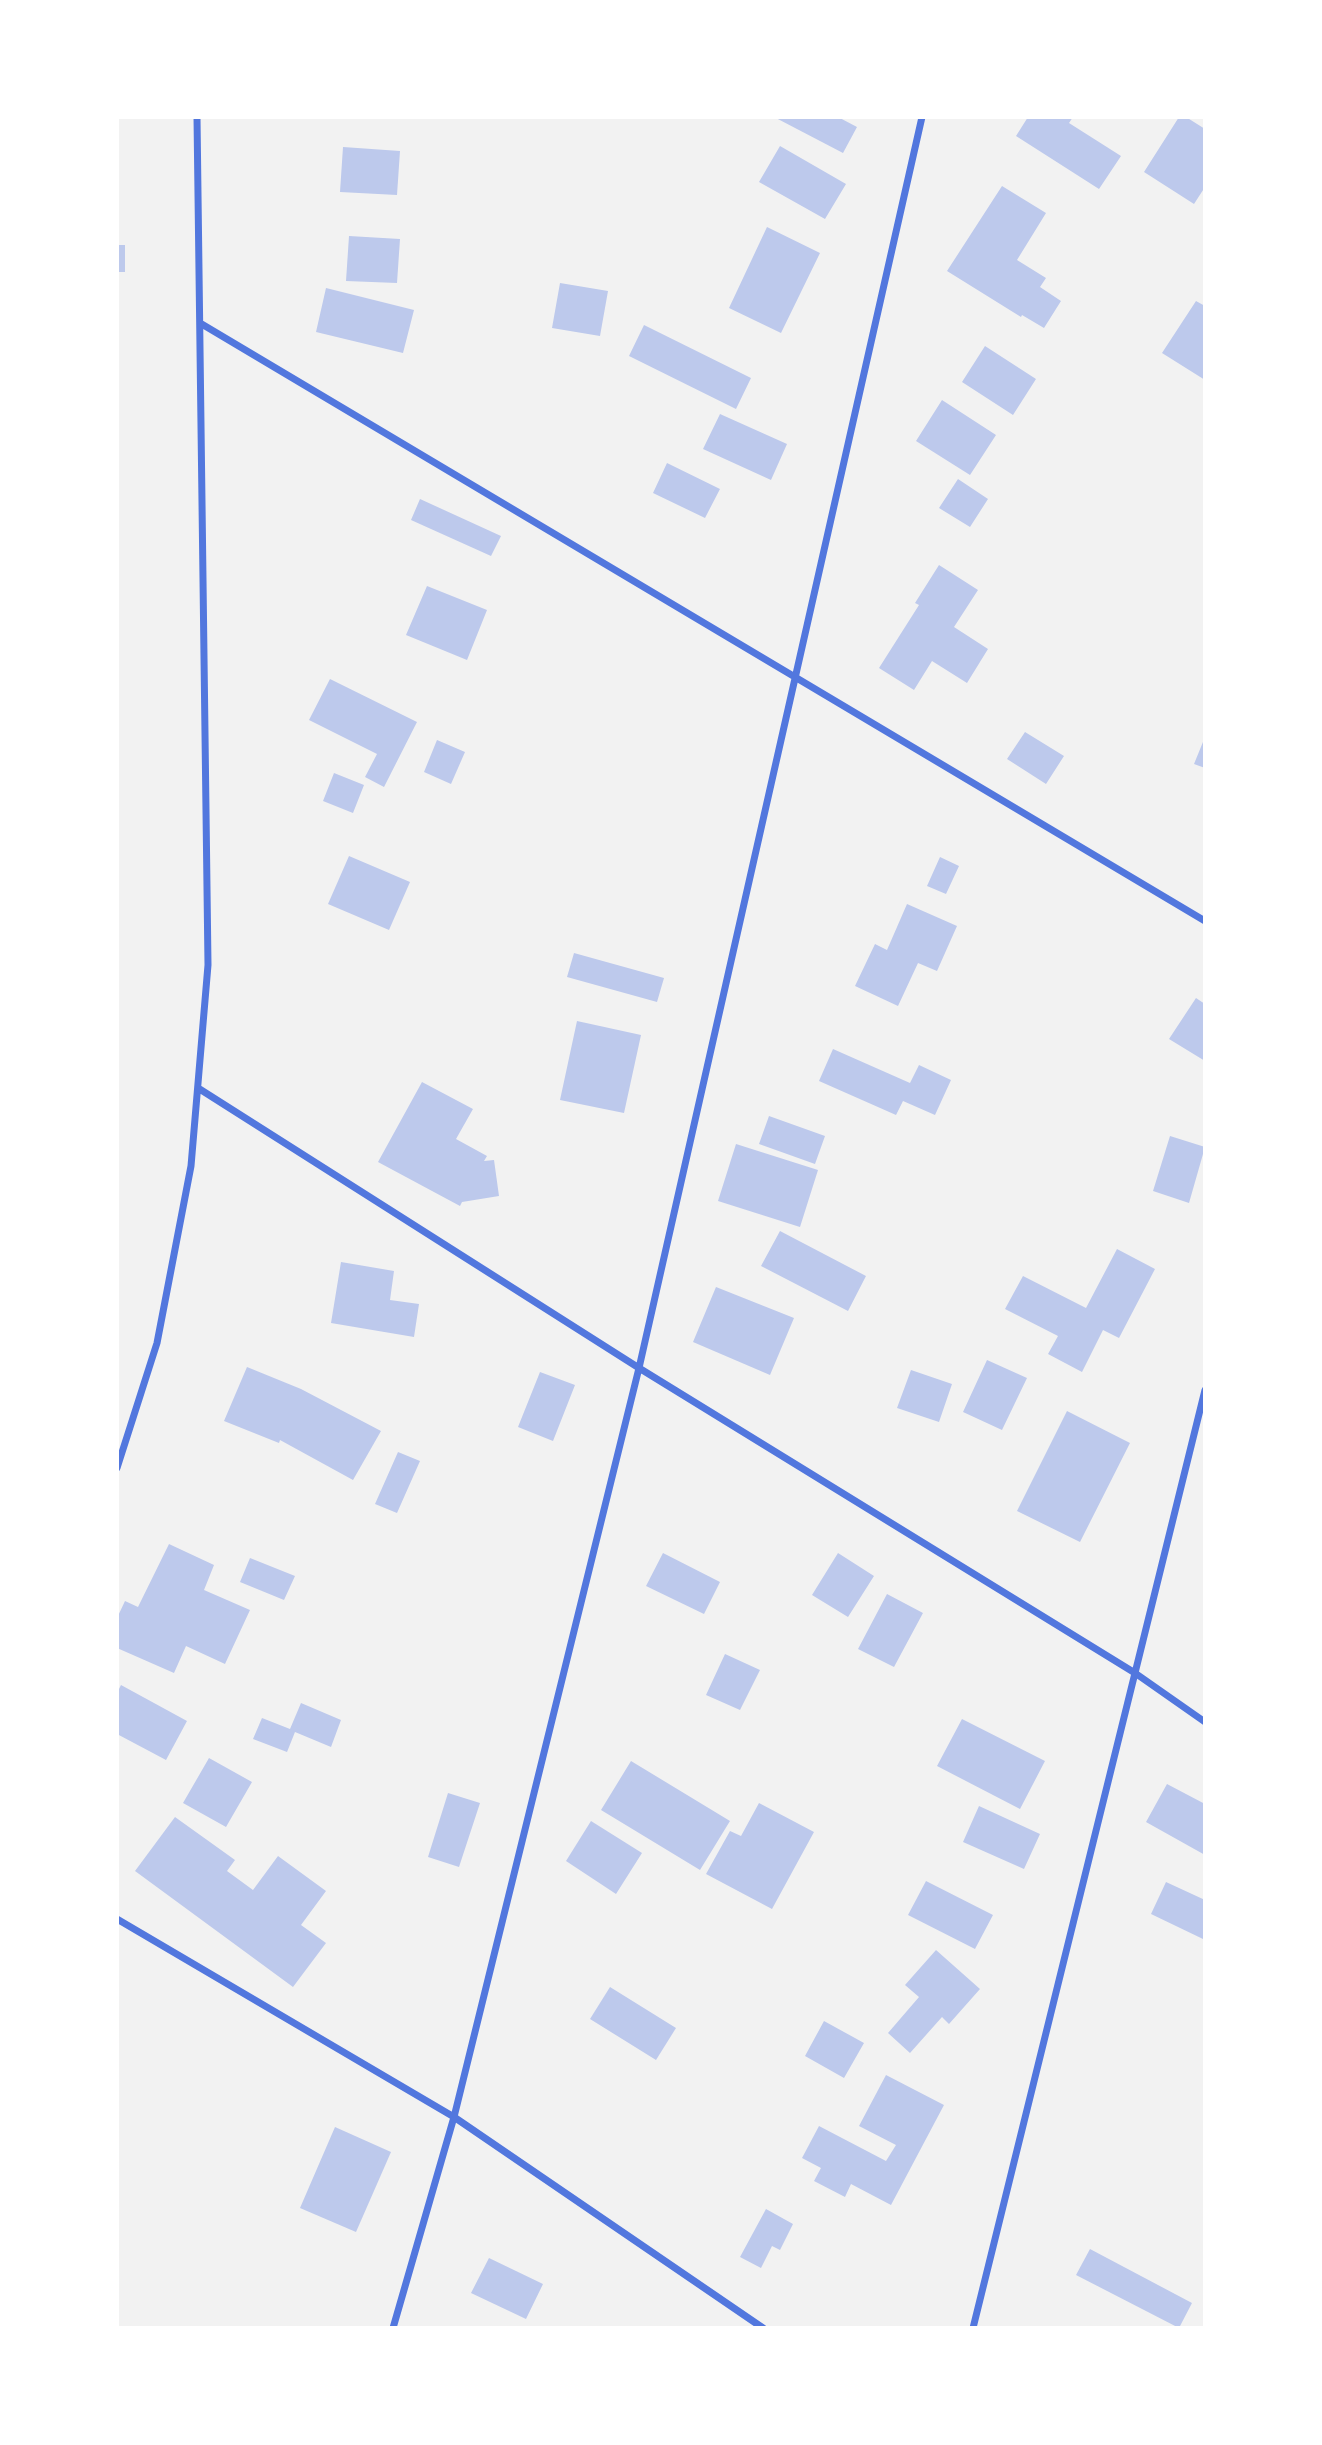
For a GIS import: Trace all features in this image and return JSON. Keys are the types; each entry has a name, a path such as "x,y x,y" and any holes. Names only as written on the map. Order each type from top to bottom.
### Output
{"street":[{"path":"117,1468 157,1343 191,1166 208,965 197,117"},
{"path":"393,2328 454,2117 639,1367 797,679 922,117"},
{"path":"200,323 1205,921"},
{"path":"198,1088 639,1367 1135,1673 1205,1722"},
{"path":"973,2328 1205,1390"},
{"path":"117,1919 454,2117 763,2328"}],"building":[{"path":"774,117 838,117 857,127 843,153"},
{"path":"1028,117 1073,117 1069,123 1121,156 1099,189 1016,136"},
{"path":"1179,117 1186,117 1205,129 1205,187 1194,204 1144,172"},
{"path":"780,146 846,184 825,219 759,182"},
{"path":"343,147 400,151 397,195 340,192"},
{"path":"1002,186 1046,213 1017,260 1046,278 1040,287 1061,301 1044,328 1022,315 1021,317 947,271"},
{"path":"767,227 820,253 781,333 729,308"},
{"path":"349,236 400,239 397,283 346,281"},
{"path":"117,245 125,245 125,272 117,272"},
{"path":"560,283 608,291 600,336 552,328"},
{"path":"326,288 414,310 403,353 316,332"},
{"path":"1196,301 1205,306 1205,380 1162,353"},
{"path":"644,325 751,378 736,409 629,356"},
{"path":"985,346 1036,379 1013,415 962,382"},
{"path":"942,400 996,435 970,475 916,441"},
{"path":"720,414 787,444 771,480 703,449"},
{"path":"667,463 720,489 705,518 653,493"},
{"path":"958,479 988,499 970,527 939,508"},
{"path":"420,499 501,536 491,556 411,520"},
{"path":"939,565 978,590 954,627 988,649 967,683 932,661 914,690 879,668 919,605 915,603"},
{"path":"427,586 487,610 467,660 406,635"},
{"path":"330,679 417,722 384,787 365,777 377,754 309,720"},
{"path":"1025,732 1064,756 1046,784 1007,759"},
{"path":"1205,737 1205,768 1194,764"},
{"path":"437,740 465,752 451,784 424,772"},
{"path":"334,773 364,785 353,813 323,801"},
{"path":"349,856 410,882 389,930 328,904"},
{"path":"940,857 959,866 946,894 927,886"},
{"path":"907,904 957,926 937,971 918,963 898,1006 855,986 875,944 887,950"},
{"path":"574,953 664,978 657,1002 567,977"},
{"path":"1196,998 1205,1004 1205,1061 1169,1039"},
{"path":"577,1021 641,1035 624,1113 560,1100"},
{"path":"833,1049 910,1083 919,1065 951,1080 935,1115 903,1101 896,1115 819,1081"},
{"path":"422,1082 473,1109 456,1139 487,1156 484,1161 494,1160 499,1196 462,1202 460,1206 378,1162"},
{"path":"769,1116 825,1136 815,1164 759,1144"},
{"path":"1170,1136 1205,1147 1189,1203 1153,1191"},
{"path":"736,1144 818,1170 800,1227 718,1201"},
{"path":"780,1231 866,1276 848,1311 761,1266"},
{"path":"1117,1249 1155,1269 1119,1338 1103,1330 1082,1372 1048,1354 1058,1336 1005,1309 1023,1276 1086,1308"},
{"path":"341,1262 394,1271 390,1300 419,1304 414,1337 331,1323"},
{"path":"716,1287 794,1318 770,1375 693,1342"},
{"path":"987,1360 1027,1378 1002,1430 963,1412"},
{"path":"247,1367 301,1389 381,1431 353,1480 280,1440 279,1443 224,1421"},
{"path":"911,1370 952,1384 939,1422 897,1408"},
{"path":"540,1372 575,1385 553,1441 518,1427"},
{"path":"1067,1411 1130,1443 1080,1542 1017,1511"},
{"path":"398,1452 420,1461 397,1513 375,1504"},
{"path":"169,1544 214,1565 204,1590 250,1610 225,1664 186,1646 174,1673 117,1648 117,1618 125,1601 138,1607"},
{"path":"663,1553 720,1582 704,1614 646,1586"},
{"path":"838,1553 874,1576 848,1617 812,1595"},
{"path":"250,1558 295,1576 284,1600 240,1582"},
{"path":"887,1594 923,1613 894,1667 858,1649"},
{"path":"725,1654 760,1670 740,1710 706,1695"},
{"path":"121,1685 187,1721 166,1760 117,1734 117,1693"},
{"path":"301,1703 341,1720 331,1747 295,1732 287,1752 253,1739 262,1718 290,1729"},
{"path":"962,1719 1045,1761 1020,1809 937,1766"},
{"path":"209,1758 252,1782 226,1827 183,1803"},
{"path":"631,1761 730,1821 700,1870 601,1810"},
{"path":"1167,1784 1205,1804 1205,1855 1146,1822"},
{"path":"448,1793 480,1803 459,1867 428,1857"},
{"path":"759,1803 814,1832 772,1909 706,1874 730,1831 741,1836"},
{"path":"979,1806 1040,1834 1024,1869 963,1842"},
{"path":"175,1817 235,1860 227,1871 253,1890 278,1856 326,1891 301,1925 326,1943 293,1987 135,1871"},
{"path":"591,1821 642,1853 616,1894 566,1861"},
{"path":"926,1881 993,1915 975,1949 908,1915"},
{"path":"1166,1882 1205,1900 1203,1939 1151,1914"},
{"path":"936,1950 980,1989 949,2024 942,2017 910,2053 888,2033 919,1997 905,1985"},
{"path":"610,1987 676,2028 656,2060 590,2019"},
{"path":"824,2021 864,2043 844,2078 805,2056"},
{"path":"886,2075 944,2105 891,2205 851,2184 845,2197 814,2181 821,2168 802,2158 819,2126 886,2161 896,2145 859,2126"},
{"path":"335,2127 391,2152 356,2232 300,2208"},
{"path":"766,2209 793,2224 780,2250 772,2246 761,2268 740,2257"},
{"path":"1090,2249 1192,2303 1179,2328 1076,2275"},
{"path":"489,2258 543,2284 526,2319 471,2293"}]}
